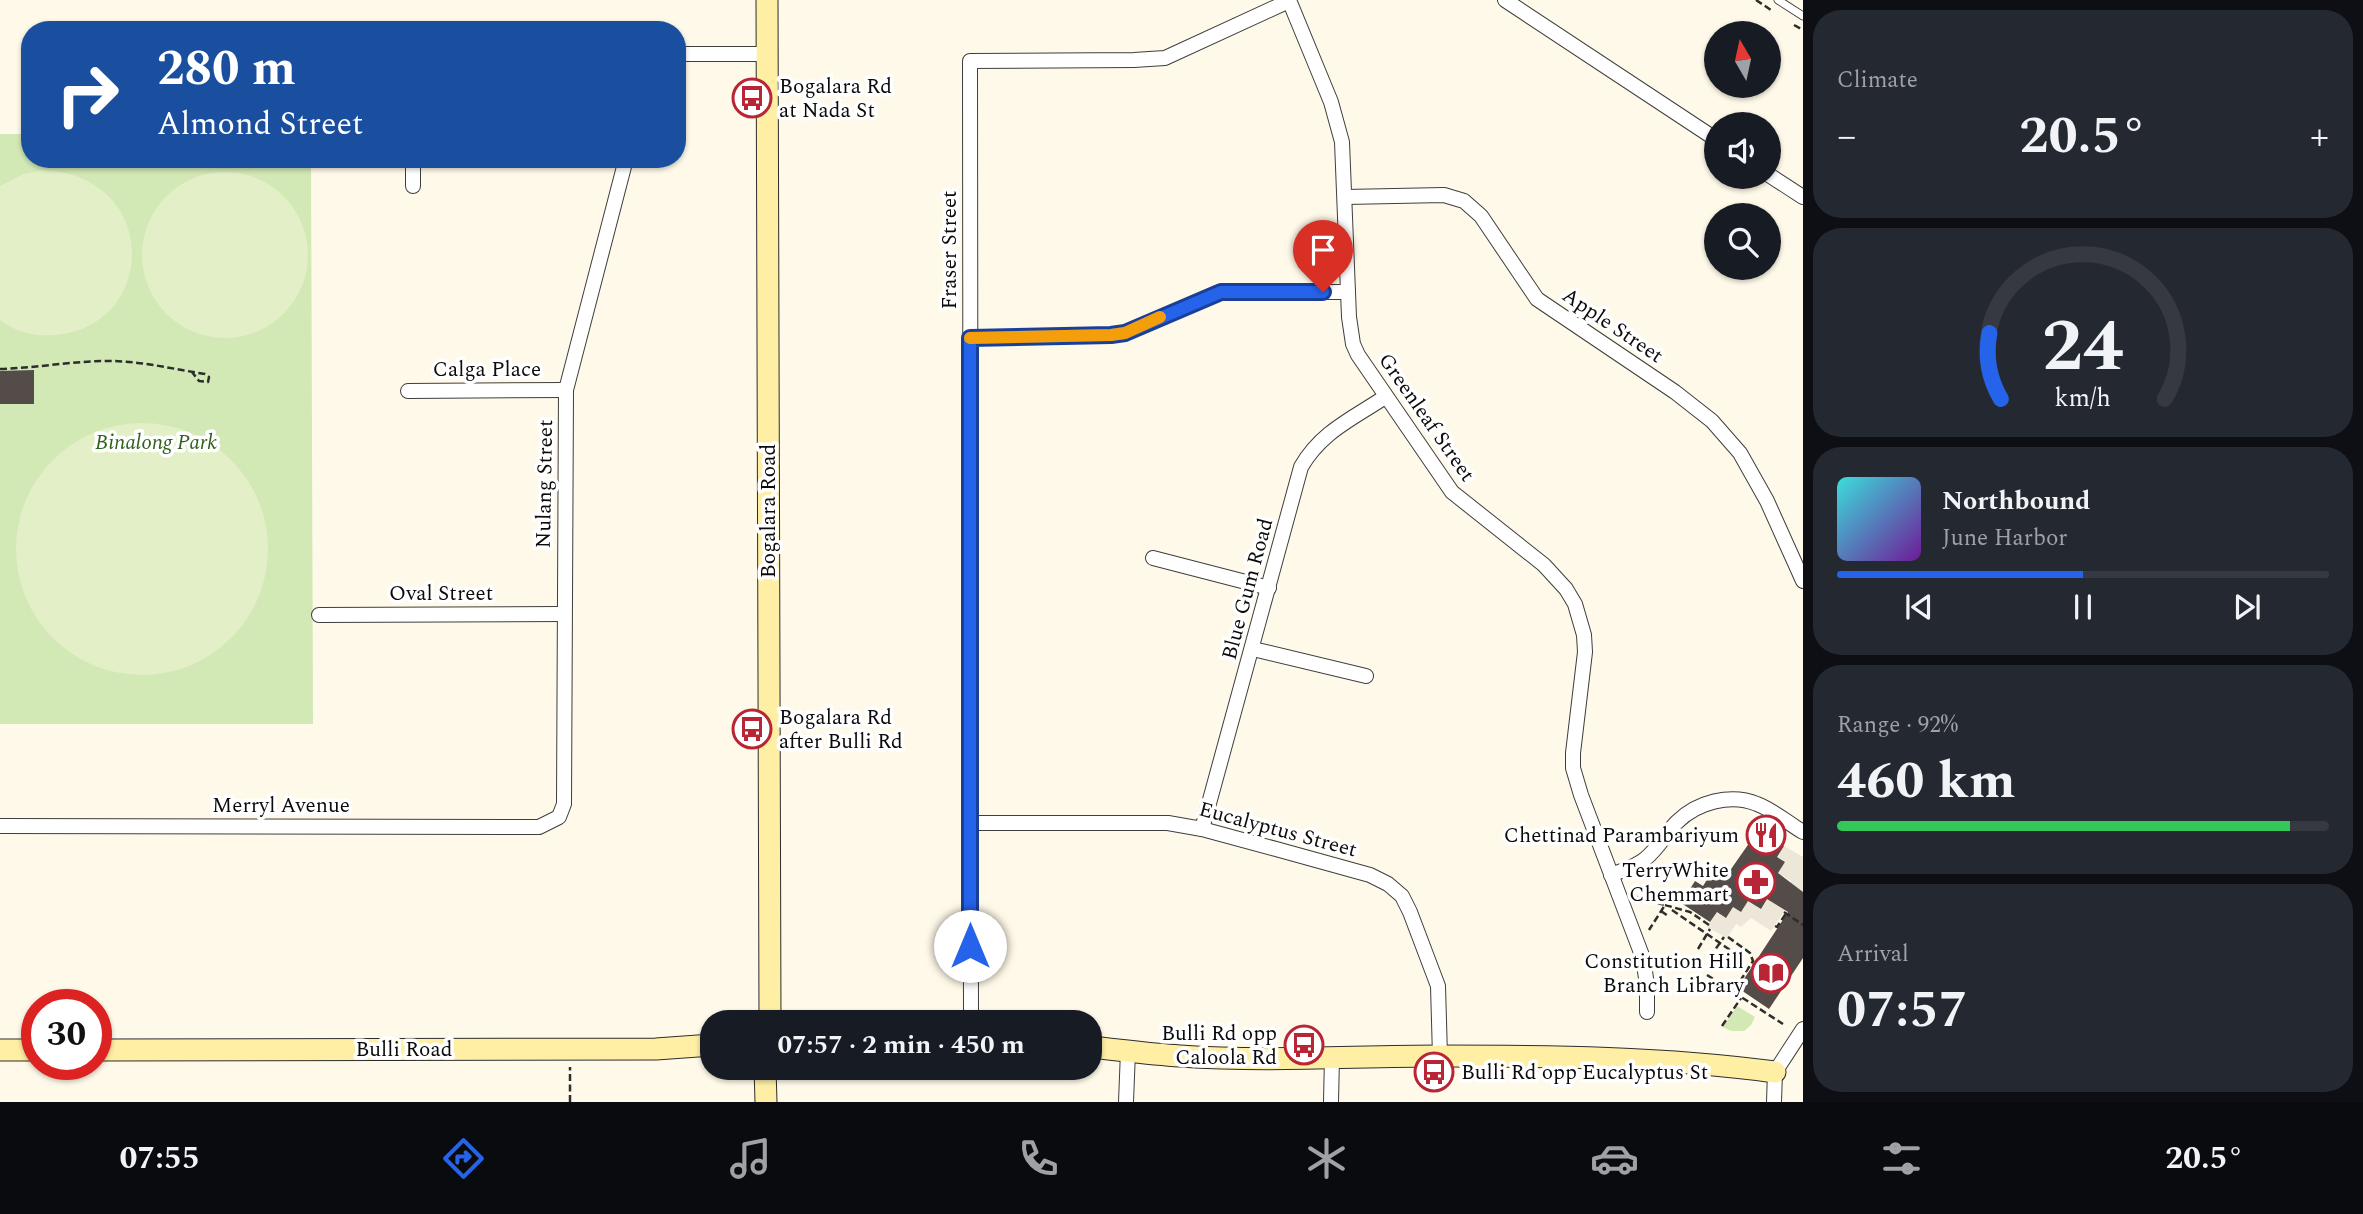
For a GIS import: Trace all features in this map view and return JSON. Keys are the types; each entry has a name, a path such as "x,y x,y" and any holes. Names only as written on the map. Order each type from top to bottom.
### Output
{"street":[{"name":"Bogalara Road","path":"767,0 770,1010"},
{"path":"1504,0 1704,131"},
{"name":"Greenleaf Street","path":"1289,1 1338,122 1343,152 1348,292 1353,344 1385,397 1451,492 1544,565 1566,589 1574,604 1584,635 1585,652 1573,739 1573,768 1643,958 1647,1012"},
{"name":"Fraser Street","path":"971,1010 970,61 1165,58 1289,1"},
{"path":"686,54 766,54"},
{"path":"413,168 413,187"},
{"name":"Nulang Street","path":"559,817 564,804 566,390 624,168"},
{"path":"1781,183 1803,197"},
{"name":"Apple Street","path":"1345,197 1444,195 1464,201 1481,216 1537,299 1675,392 1712,421 1740,453 1767,501 1803,581"},
{"path":"970,338 1125,333 1221,292 1348,292"},
{"name":"Calga Place","path":"408,391 566,390"},
{"name":"Blue Gum Road","path":"1202,829 1301,467 1322,438 1385,397"},
{"path":"1153,558 1269,588"},
{"name":"Oval Street","path":"318,615 564,614"},
{"path":"1253,649 1366,676"},
{"path":"1611,874 1638,864 1648,857 1683,816 1716,801 1739,799 1759,804 1803,832"},
{"name":"Merryl Avenue","path":"0,826 538,827 559,817"},
{"name":"Eucalyptus Street","path":"969,823 1168,823 1202,829 1370,875 1388,884 1402,896 1410,912 1438,986 1440,1056"},
{"path":"1774,1102 1775,1072 1803,1029"},
{"name":"Bulli Road","path":"112,1050 656,1049 700,1046"},
{"path":"1102,1048 1181,1056 1619,1059 1722,1065 1775,1072"},
{"path":"0,1050 21,1050"},
{"path":"1126,1102 1128,1051"},
{"path":"1331,1102 1332,1057"},
{"path":"765,1080 766,1102"}],"lane":[{"path":"1778,0 1803,16"}],"path":[{"path":"0,369 34,369 68,362 140,363 192,372 208,376 208,382 199,381 192,372"},
{"path":"1637,897 1690,912 1709,927 1698,949"},
{"path":"1649,930 1665,905"},
{"path":"1672,910 1733,952"},
{"path":"1661,911 1668,916"},
{"path":"1775,926 1777,927 1786,913 1803,925"},
{"path":"1710,957 1726,937 1750,953 1754,961 1733,992"},
{"path":"1707,975 1783,1024"},
{"path":"1722,1026 1741,998"},
{"path":"570,1067 570,1102"}],"green space":[{"name":"Binalong Park","path":"0,134 21,134 21,168 311,168 313,724 0,724"},
{"path":"44,170 83,179 110,197 126,223 132,252 128,281 113,306 89,326 56,335 19,331 0,320 0,186 23,174"},
{"path":"225,172 257,178 284,196 302,223 308,255 302,287 284,314 257,332 225,338 193,332 166,314 148,287 142,255 148,223 166,196 193,178"},
{"path":"142,423 167,426 190,433 212,444 231,460 247,479 258,501 265,524 268,549 265,574 258,597 247,619 231,638 212,654 190,665 167,672 142,675 117,672 94,665 72,654 53,638 37,619 26,597 19,574 16,549 19,524 26,501 37,479 53,460 72,444 94,433 117,426"},
{"path":"1737,1006 1755,1017 1744,1031 1731,1031 1723,1027"}],"shaded area":[{"path":"1784,846 1803,857 1803,892 1797,892 1771,931 1751,918 1741,927 1736,924 1727,938 1707,927 1717,912 1726,918 1733,907 1741,912 1748,901 1761,909 1768,898 1784,892 1791,881 1778,873 1785,862 1777,857"}],"building":[{"path":"34,370 34,404 0,404 0,371"},
{"path":"1759,829 1784,846 1777,857 1785,862 1778,873 1803,892 1803,958 1769,1009 1738,988 1788,912 1767,899 1761,909 1748,901 1741,912 1733,907 1726,918 1717,912 1710,922 1681,903 1695,881 1703,886 1717,864 1729,872"}],"slow traffic":[{"path":"970,338 1111,335 1125,333 1160,317"}],"place":[{"name":"Bogalara Rd at Nada St","path":"752,98"},
{"name":"Bogalara Rd after Bulli Rd","path":"752,729"},
{"name":"Chettinad Parambariyum","path":"1766,835"},
{"name":"TerryWhite Chemmart","path":"1756,882"},
{"name":"Constitution Hill Branch Library","path":"1771,973"},
{"name":"Bulli Rd opp Caloola Rd","path":"1304,1045"},
{"name":"Bulli Rd opp Eucalyptus St","path":"1434,1072"}],"route":[{"path":"970,946 970,338 1111,335 1125,333 1221,292 1323,292"}]}
